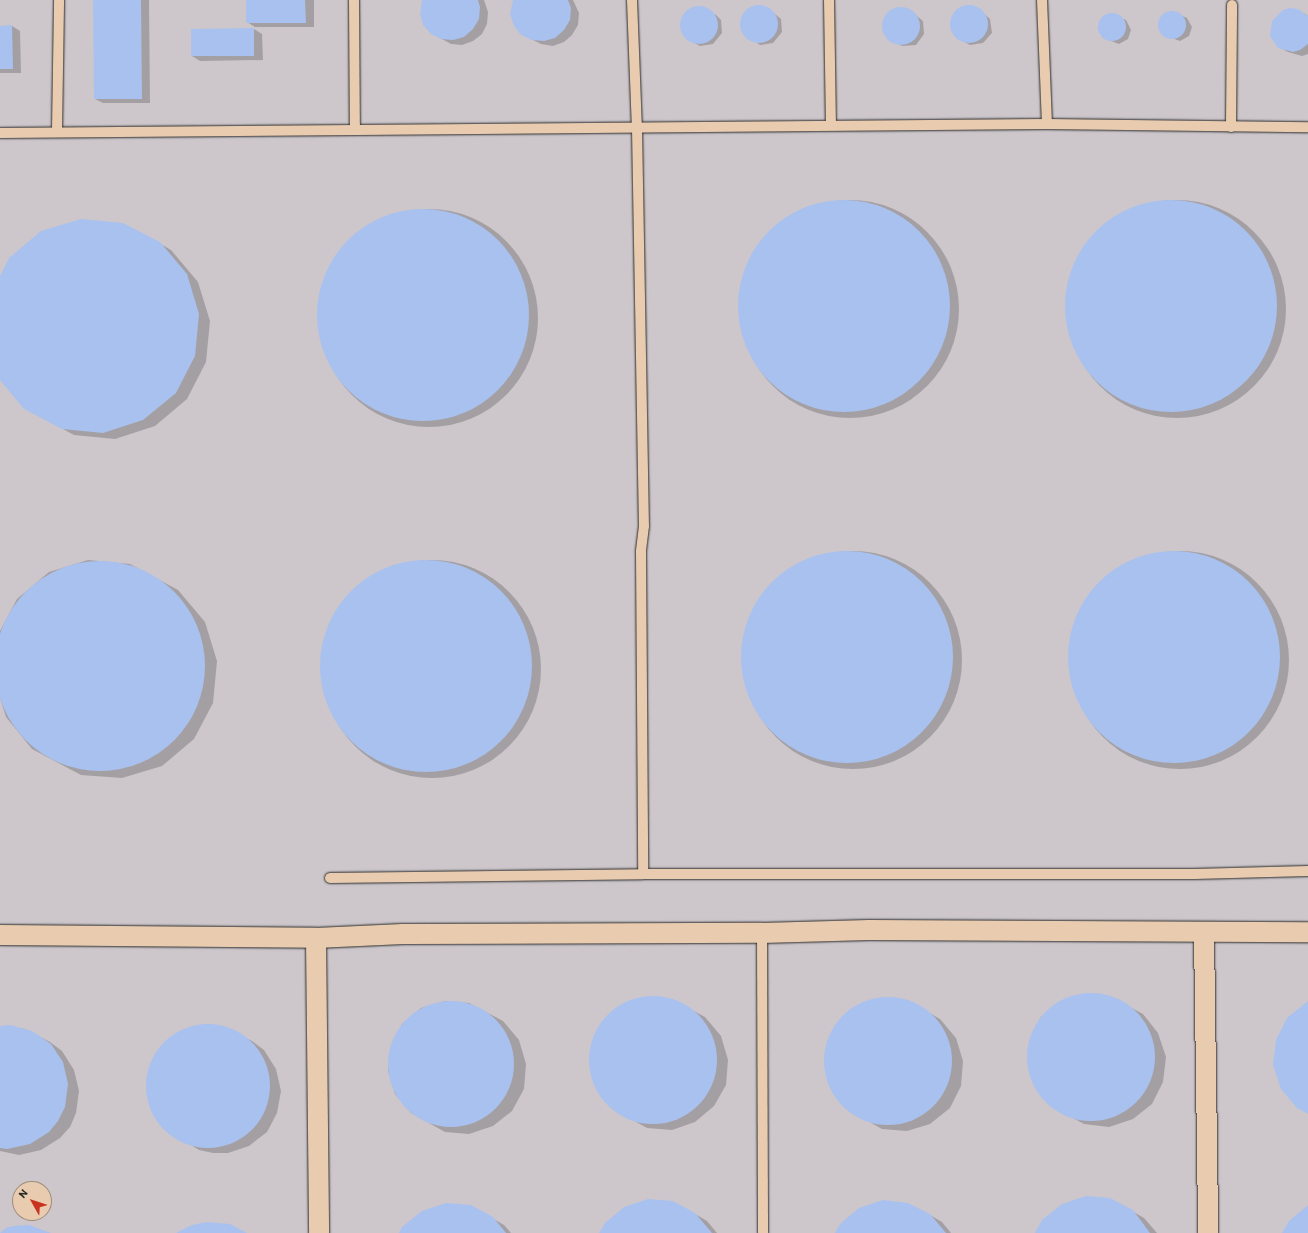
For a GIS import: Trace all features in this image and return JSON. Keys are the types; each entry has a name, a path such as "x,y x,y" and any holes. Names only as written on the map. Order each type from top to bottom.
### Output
{"street":[{"path":"0,935 316,938 403,934 762,933 869,930 1204,933 1308,932"},
{"path":"1204,933 1208,1233"},
{"path":"316,938 319,1233"}],"lane":[{"path":"57,131 59,0"},
{"path":"354,0 354,128"},
{"path":"632,0 638,128 644,526 641,552 643,874"},
{"path":"829,0 831,125"},
{"path":"1042,0 1047,124"},
{"path":"1231,127 1232,5"},
{"path":"0,132 354,128 638,128 1047,124 1308,127"},
{"path":"330,878 643,874 1194,874 1308,871"},
{"path":"762,933 763,1233"}],"shaded area":[{"path":"0,0 1308,0 1308,1233 0,1233"}],"building":[{"path":"93,0 141,0 142,99 94,99"},
{"path":"246,0 305,0 306,23 246,23"},
{"path":"422,0 478,0 480,7 479,19 473,29 464,37 453,40 441,39 431,34 423,25 420,14"},
{"path":"513,0 568,0 571,8 570,20 564,30 555,38 544,41 532,40 521,35 514,26 510,14"},
{"path":"759,5 769,8 775,14 778,24 775,34 769,40 759,43 749,40 743,34 740,24 743,14 749,8"},
{"path":"969,5 979,8 985,14 988,24 985,34 979,40 969,43 959,40 953,34 950,24 953,14 959,8"},
{"path":"699,6 709,9 715,15 718,25 715,35 709,41 699,44 689,41 683,35 680,25 683,15 689,9"},
{"path":"901,7 914,13 920,26 914,39 901,45 888,39 882,26 888,13"},
{"path":"1290,8 1298,9 1308,16 1308,44 1300,50 1293,52 1278,48 1270,36 1272,21 1283,10"},
{"path":"1172,11 1182,15 1186,25 1182,35 1172,39 1162,35 1158,25 1162,15"},
{"path":"1112,13 1122,17 1126,27 1122,37 1112,41 1102,37 1098,27 1102,17"},
{"path":"12,25 13,69 0,69 0,26"},
{"path":"254,28 254,56 191,56 191,29"},
{"path":"844,200 865,202 885,208 903,218 919,231 932,247 942,265 948,285 950,306 948,327 942,347 932,365 919,381 903,394 885,404 865,410 844,412 823,410 803,404 785,394 769,381 756,365 746,347 740,327 738,306 740,285 746,265 756,247 769,231 785,218 803,208 823,202"},
{"path":"1171,200 1192,202 1212,208 1230,218 1246,231 1259,247 1269,265 1275,285 1277,306 1275,327 1269,347 1259,365 1246,381 1230,394 1212,404 1192,410 1171,412 1150,410 1130,404 1112,394 1096,381 1083,365 1073,347 1067,327 1065,306 1067,285 1073,265 1083,247 1096,231 1112,218 1130,208 1150,202"},
{"path":"423,209 444,211 464,217 482,227 498,240 511,256 521,274 527,294 529,315 527,336 521,356 511,374 498,390 482,403 464,413 444,419 423,421 402,419 382,413 364,403 348,390 335,374 325,356 319,336 317,315 319,294 325,274 335,256 348,240 364,227 382,217 402,211"},
{"path":"81,219 123,223 160,242 187,274 199,314 195,356 176,393 143,420 103,433 62,429 24,409 0,380 0,276 9,258 41,231"},
{"path":"847,551 868,553 888,559 906,569 922,582 935,598 945,616 951,636 953,657 951,678 945,698 935,716 922,732 906,745 888,755 868,761 847,763 826,761 806,755 788,745 772,732 759,716 749,698 743,678 741,657 743,636 749,616 759,598 772,582 788,569 806,559 826,553"},
{"path":"1174,551 1195,553 1215,559 1233,569 1249,582 1262,598 1272,616 1278,636 1280,657 1278,678 1272,698 1262,716 1249,732 1233,745 1215,755 1195,761 1174,763 1153,761 1133,755 1115,745 1099,732 1086,716 1076,698 1070,678 1068,657 1070,636 1076,616 1086,598 1099,582 1115,569 1133,559 1153,553"},
{"path":"426,560 447,562 467,568 485,578 501,591 514,607 524,625 530,645 532,666 530,687 524,707 514,725 501,741 485,754 467,764 447,770 426,772 405,770 385,764 367,754 351,741 338,725 328,707 322,687 320,666 322,645 328,625 338,607 351,591 367,578 385,568 405,562"},
{"path":"90,561 110,561 131,565 150,573 159,578 175,591 188,607 201,635 205,656 205,676 201,697 188,725 175,741 159,754 131,767 110,771 90,771 69,767 50,759 33,748 18,733 7,716 -1,697 -5,676 -5,656 -1,635 7,616 18,599 33,584 50,573 69,565"},
{"path":"1091,993 1115,998 1136,1012 1150,1033 1155,1057 1150,1081 1136,1102 1115,1116 1091,1121 1067,1116 1046,1102 1032,1081 1027,1057 1032,1033 1046,1012 1067,998"},
{"path":"653,996 677,1001 698,1015 712,1036 717,1060 712,1084 698,1105 677,1119 653,1124 629,1119 608,1105 594,1084 589,1060 594,1036 608,1015 629,1001"},
{"path":"888,997 912,1002 933,1016 947,1037 952,1061 947,1085 933,1106 912,1120 888,1125 864,1120 843,1106 829,1085 824,1061 829,1037 843,1016 864,1002"},
{"path":"445,1001 457,1001 475,1005 496,1019 510,1040 514,1064 510,1088 496,1109 475,1123 457,1127 445,1127 427,1123 406,1109 392,1088 388,1070 388,1058 392,1040 406,1019 427,1005"},
{"path":"1308,1001 1308,1114 1297,1108 1281,1089 1273,1065 1276,1040 1287,1018"},
{"path":"208,1024 232,1029 252,1042 265,1062 270,1086 265,1110 252,1130 232,1143 208,1148 184,1143 164,1130 151,1110 146,1086 151,1062 164,1042 184,1029"},
{"path":"10,1025 32,1031 51,1044 63,1062 68,1084 65,1107 58,1121 49,1132 30,1144 7,1149 0,1148 0,1026"},
{"path":"1086,1196 1110,1198 1133,1210 1150,1233 1035,1233 1042,1220 1062,1204"},
{"path":"648,1199 673,1201 695,1213 712,1233 599,1233 605,1223 624,1207"},
{"path":"883,1200 908,1203 930,1214 946,1233 835,1233 840,1224 859,1208"},
{"path":"446,1203 471,1205 493,1217 506,1233 399,1233 402,1227 422,1211"},
{"path":"1308,1205 1308,1233 1282,1233 1289,1221"},
{"path":"207,1222 230,1224 247,1233 176,1233 192,1225"},
{"path":"29,1225 51,1233 0,1233 6,1228 13,1226"}]}
